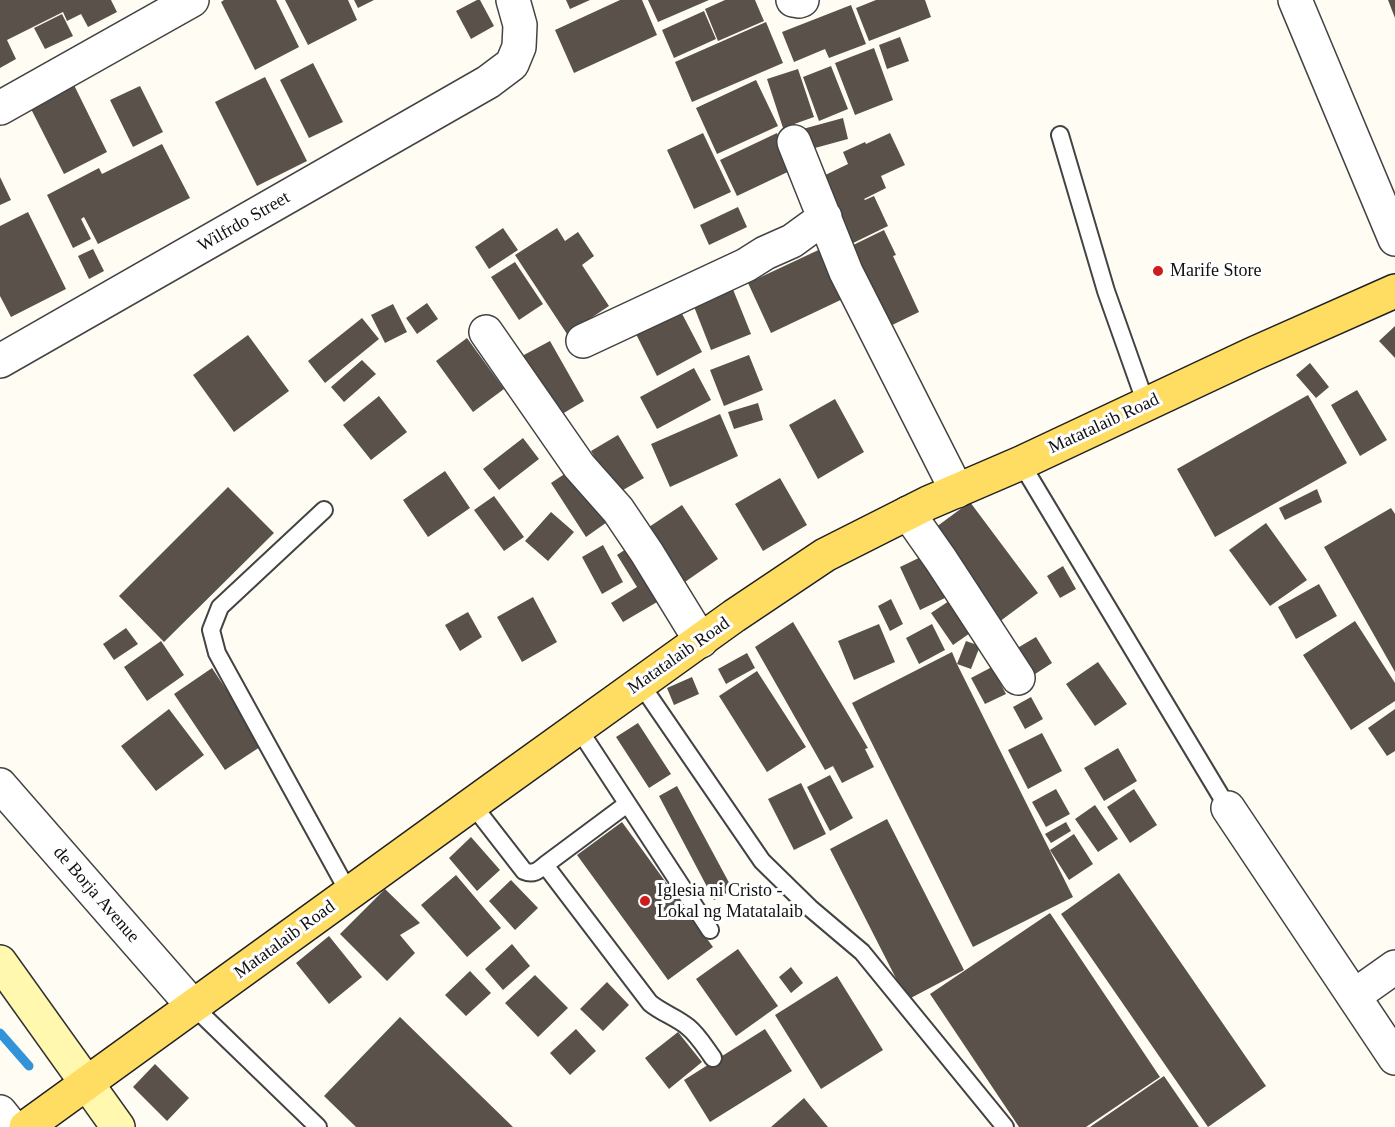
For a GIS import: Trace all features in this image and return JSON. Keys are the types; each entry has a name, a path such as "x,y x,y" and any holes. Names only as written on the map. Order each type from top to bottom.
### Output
{"main road":[{"name":"Matatalaib Road","path":"26,1127 640,683 825,555 957,490 1021,463 1395,291"}],"street":[{"path":"0,108 192,0"},
{"name":"Wilfrdo Street","path":"0,362 488,82 512,64 519,46 520,25 513,0"},
{"path":"792,0 802,0"},
{"path":"1295,0 1395,239"},
{"path":"794,142 846,272 957,490"},
{"path":"583,341 746,265 792,241 825,217"},
{"path":"486,332 579,466 618,510 700,641"},
{"path":"908,513 1018,678"},
{"name":"de Borja Avenue","path":"0,785 193,1006"},
{"path":"1228,808 1395,1058"},
{"path":"0,962 118,1127"},
{"path":"1354,996 1395,967"},
{"path":"0,1112 12,1127"}],"lane":[{"path":"1060,135 1106,291 1146,404"},
{"path":"1021,463 1228,808"},
{"path":"324,510 220,607 211,630 217,653 349,893"},
{"path":"640,683 762,861 810,908 862,952 1005,1127"},
{"path":"578,728 710,930"},
{"path":"472,804 524,871 530,873 545,866 627,804"},
{"path":"545,866 650,1003 687,1026 713,1058"},
{"path":"193,1006 318,1127"}],"building":[{"path":"0,0 111,0 117,12 88,27 81,14 67,21 63,12 7,40 16,59 0,68"},
{"path":"224,0 276,0 299,47 255,70 221,2"},
{"path":"285,0 348,0 357,20 308,45"},
{"path":"354,0 374,0 358,8"},
{"path":"480,0 494,26 471,39 456,11"},
{"path":"566,0 590,0 570,9"},
{"path":"620,0 642,0 657,35 574,73 555,30"},
{"path":"648,0 709,0 658,22"},
{"path":"725,0 755,0 764,21 718,41 705,9"},
{"path":"876,0 925,0 931,17 869,41 856,8"},
{"path":"1388,0 1395,0 1395,18"},
{"path":"851,5 866,44 829,58 825,49 794,62 782,32"},
{"path":"704,11 716,39 674,58 662,30"},
{"path":"62,14 73,36 45,49 34,28"},
{"path":"766,22 783,63 692,102 675,62"},
{"path":"900,37 909,61 887,69 879,45"},
{"path":"874,48 893,100 855,115 835,63"},
{"path":"313,63 343,122 309,138 280,80"},
{"path":"831,66 848,109 819,121 803,77"},
{"path":"798,69 814,117 783,128 767,79"},
{"path":"265,77 307,161 257,186 215,102"},
{"path":"756,80 778,126 717,154 696,108"},
{"path":"73,83 107,152 64,174 29,105"},
{"path":"140,86 163,132 133,147 110,100"},
{"path":"843,118 848,139 804,151 799,130"},
{"path":"703,133 731,192 694,209 667,150"},
{"path":"777,133 794,169 737,196 720,160"},
{"path":"890,133 905,165 881,176 886,188 864,199 874,196 888,226 847,246 815,180 848,164 843,152"},
{"path":"162,144 190,198 98,244 84,217 81,219 91,239 73,248 47,195 99,168 102,174"},
{"path":"0,177 11,200 0,205"},
{"path":"738,207 747,227 709,245 700,225"},
{"path":"28,212 66,289 11,317 0,296 0,226"},
{"path":"503,228 518,250 489,269 475,247"},
{"path":"557,228 565,241 578,232 594,256 582,265 609,306 567,334 515,255"},
{"path":"884,230 896,255 893,256 919,312 884,329 847,248"},
{"path":"827,246 849,296 771,333 748,283"},
{"path":"93,249 104,271 89,279 78,256"},
{"path":"515,262 543,304 519,320 491,277"},
{"path":"730,282 751,334 711,350 691,299"},
{"path":"427,303 438,319 417,334 406,318"},
{"path":"393,304 407,332 385,343 371,315"},
{"path":"678,306 702,352 657,376 634,330"},
{"path":"362,318 379,339 325,383 308,361"},
{"path":"1395,326 1395,358 1379,341"},
{"path":"248,335 289,391 234,432 193,375"},
{"path":"467,338 504,389 473,412 436,361"},
{"path":"550,341 584,401 557,417 522,356"},
{"path":"749,355 763,390 724,406 710,370"},
{"path":"362,360 376,374 344,402 331,387"},
{"path":"1310,363 1329,387 1316,398 1296,375"},
{"path":"694,368 711,400 657,429 640,397"},
{"path":"1357,390 1387,440 1360,456 1331,405"},
{"path":"1308,395 1347,463 1215,537 1177,469"},
{"path":"379,396 407,432 371,460 343,425"},
{"path":"835,399 864,452 818,479 789,425"},
{"path":"758,403 763,420 734,429 728,412"},
{"path":"720,414 738,456 670,487 651,444"},
{"path":"618,435 644,478 616,494 591,451"},
{"path":"523,438 539,459 499,490 483,469"},
{"path":"575,467 610,520 586,537 551,483"},
{"path":"445,471 470,508 428,537 403,500"},
{"path":"780,478 807,525 763,551 735,504"},
{"path":"228,487 274,533 164,642 119,596"},
{"path":"1317,489 1322,502 1285,520 1279,508"},
{"path":"494,496 524,537 504,551 474,510"},
{"path":"970,502 1038,593 995,625 928,533"},
{"path":"682,505 718,559 682,584 646,529"},
{"path":"1391,508 1395,514 1395,672 1324,547"},
{"path":"551,512 574,532 548,561 525,541"},
{"path":"1266,523 1307,580 1270,606 1229,550"},
{"path":"603,545 623,582 602,594 582,557"},
{"path":"632,545 664,598 623,622 611,603 637,587 617,555"},
{"path":"927,554 947,597 920,610 900,567"},
{"path":"1063,566 1076,589 1060,598 1047,576"},
{"path":"1319,584 1337,616 1296,639 1278,607"},
{"path":"533,597 557,642 522,662 497,617"},
{"path":"891,599 903,624 890,631 878,606"},
{"path":"952,599 973,631 953,645 931,613"},
{"path":"468,612 482,637 460,651 445,625"},
{"path":"1355,621 1395,683 1395,701 1351,730 1303,655"},
{"path":"793,622 868,748 865,749 874,767 842,783 833,766 825,770 755,647"},
{"path":"879,624 895,662 854,680 838,641"},
{"path":"932,624 945,650 919,664 906,638"},
{"path":"126,628 138,644 114,660 103,644"},
{"path":"1036,637 1052,663 1026,680 1009,653"},
{"path":"161,641 184,675 147,701 124,667"},
{"path":"966,641 980,646 971,669 957,664"},
{"path":"952,652 1073,897 973,947 852,703"},
{"path":"747,653 755,668 726,684 718,669"},
{"path":"1098,662 1127,704 1095,726 1066,684"},
{"path":"992,667 1006,694 985,704 971,678"},
{"path":"212,668 263,745 225,770 174,694"},
{"path":"757,671 806,747 767,772 719,696"},
{"path":"692,677 699,694 674,705 667,688"},
{"path":"1031,697 1043,719 1025,729 1013,707"},
{"path":"169,709 204,755 156,791 121,746"},
{"path":"1395,709 1395,751 1387,756 1368,728"},
{"path":"638,723 671,774 649,788 616,737"},
{"path":"1042,733 1062,771 1028,789 1008,750"},
{"path":"1118,748 1137,781 1104,801 1084,768"},
{"path":"830,775 853,818 830,831 807,787"},
{"path":"801,783 826,834 794,850 768,799"},
{"path":"677,786 733,890 714,900 659,796"},
{"path":"1056,789 1070,814 1046,827 1032,802"},
{"path":"1134,789 1157,825 1130,843 1107,807"},
{"path":"1095,805 1118,839 1098,852 1075,819"},
{"path":"887,819 964,970 907,1000 830,849"},
{"name":"Iglesia ni Cristo - Lokal ng Matatalaib","path":"622,822 713,947 668,980 577,855"},
{"path":"1066,822 1071,831 1051,843 1045,834"},
{"path":"1074,834 1093,864 1069,880 1050,850"},
{"path":"471,837 500,870 477,891 449,858"},
{"path":"1119,873 1266,1086 1208,1127 1061,914"},
{"path":"456,875 501,928 467,957 421,905"},
{"path":"511,880 538,908 515,930 489,901"},
{"path":"385,889 420,923 400,935 415,953 387,981 340,934"},
{"path":"1050,913 1160,1077 1086,1127 1019,1127 930,994"},
{"path":"329,936 362,977 329,1004 296,963"},
{"path":"512,944 530,966 503,990 485,969"},
{"path":"738,949 778,1006 736,1036 696,979"},
{"path":"791,967 803,983 791,993 779,977"},
{"path":"470,971 491,993 466,1016 445,995"},
{"path":"535,975 568,1008 538,1037 505,1003"},
{"path":"837,976 883,1050 821,1089 775,1015"},
{"path":"607,982 629,1005 603,1031 580,1009"},
{"path":"400,1017 513,1127 356,1127 324,1096"},
{"path":"576,1029 596,1051 570,1075 550,1053"},
{"path":"765,1029 792,1071 710,1122 684,1080"},
{"path":"678,1032 702,1062 669,1089 645,1058"},
{"path":"155,1064 189,1098 167,1121 133,1087"},
{"path":"1164,1076 1199,1127 1090,1127"},
{"path":"804,1098 828,1127 771,1127"}],"waterway":[{"path":"0,1033 29,1066"}],"place":[{"name":"Marife Store","path":"1158,271"},
{"name":"Iglesia ni Cristo - Lokal ng Matatalaib","path":"645,901"}]}
